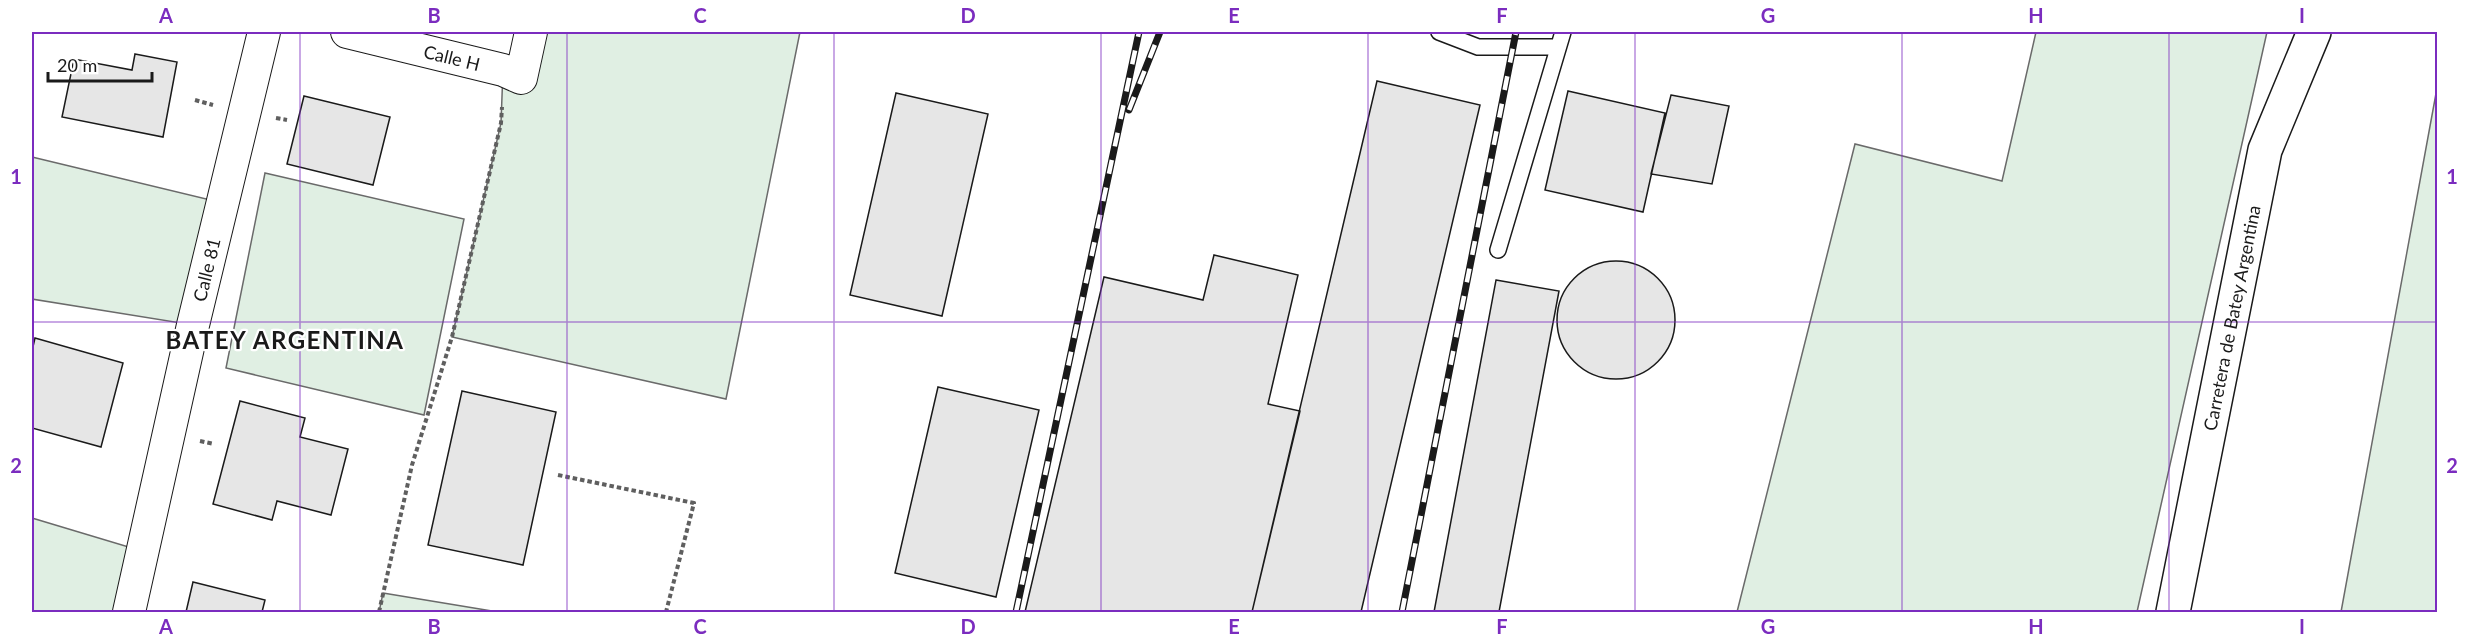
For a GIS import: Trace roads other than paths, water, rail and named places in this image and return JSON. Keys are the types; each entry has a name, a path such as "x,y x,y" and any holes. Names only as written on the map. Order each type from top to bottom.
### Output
{"street":[{"name":"Calle 81","path":"129,612 193,325 264,32"},
{"name":"Calle H","path":"347,32 512,74 531,32"},
{"name":"Carretera de Batey Argentina","path":"2173,612 2265,150 2314,32"}],"lane":[{"path":"1439,32 1478,46 1557,47"},
{"path":"1498,250 1563,32"}],"railway":[{"path":"1016,612 1139,32"},
{"path":"1129,110 1160,32"},
{"path":"1402,612 1516,32"}],"district":[{"name":"BATEY ARGENTINA","path":"285,339"}]}
